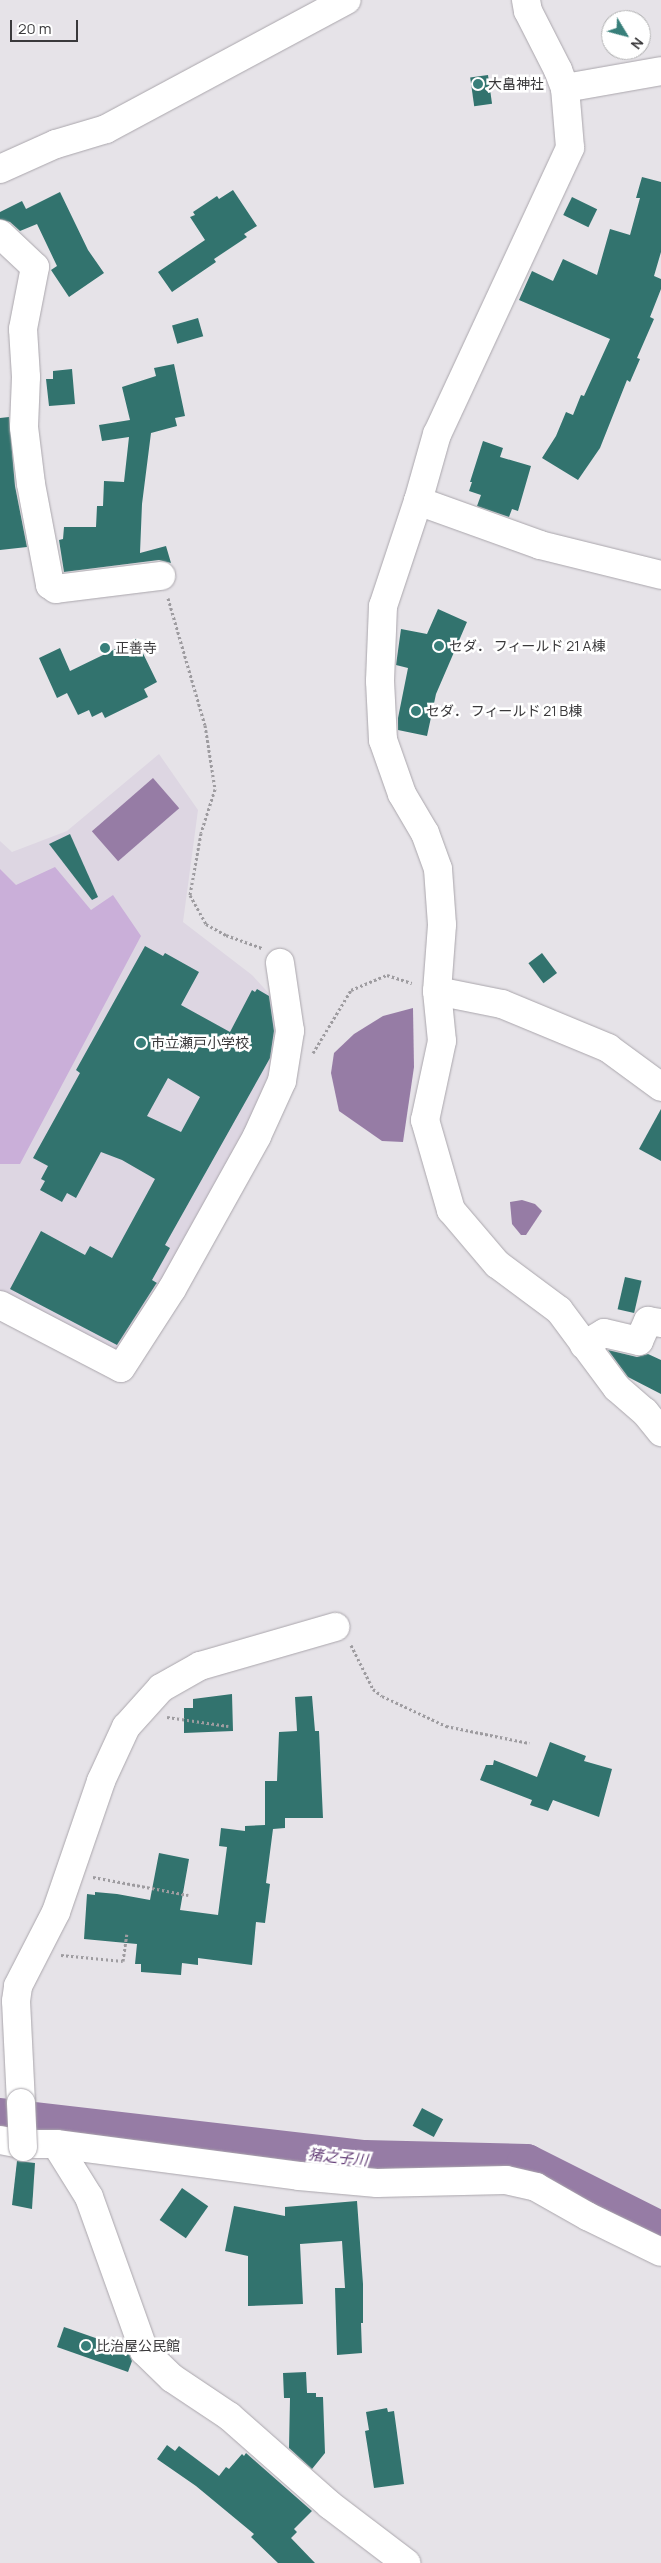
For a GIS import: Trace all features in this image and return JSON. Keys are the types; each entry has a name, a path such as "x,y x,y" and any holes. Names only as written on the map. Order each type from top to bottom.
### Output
{"street":[{"path":"0,169 56,144 106,130 306,9 347,0"},
{"path":"526,0 528,11 565,88 570,148 437,434 418,501 383,606 380,681 383,740 402,794 425,833 438,869 442,925 437,991 442,1041 425,1120 451,1210 497,1264 559,1310 617,1388 644,1412 661,1432"},
{"path":"565,88 661,71"},
{"path":"0,234 35,267 23,329 26,377 24,426 31,484 50,585 56,589 161,576"},
{"path":"418,501 540,545 661,575"},
{"path":"0,1305 122,1368 177,1280 257,1136 282,1081 290,1031 280,964"},
{"path":"437,991 502,1004 608,1048 661,1087"},
{"path":"584,1345 604,1333 639,1341 648,1320 661,1323"},
{"path":"335,1627 200,1666 161,1688 130,1722 101,1781 56,1912 18,1986 16,2001 21,2103 12,2143 56,2144 299,2176 367,2182 506,2180 536,2187 588,2216 661,2252"},
{"path":"56,2144 89,2197 144,2351 172,2378 229,2416 330,2505 406,2563"}],"path":[{"path":"161,576 205,725 215,789 201,833 190,895 206,924 226,935 271,952 280,964"},
{"path":"351,990 388,975 437,991"},
{"path":"335,1627 344,1631 373,1689 382,1696 446,1726 529,1743"},
{"path":"130,1722 152,1715 228,1726"},
{"path":"70,1872 188,1895"},
{"path":"35,1953 123,1961 127,1934"}],"shaded area":[{"name":"市立瀬戸小学校","path":"159,754 198,810 183,922 252,975 287,1013 279,1074 119,1354 0,1293 0,841 12,852 67,831"},
{"path":"153,778 179,808 118,861 92,831"},
{"path":"55,867 91,910 113,895 141,936 20,1164 0,1164 0,869 16,885"},
{"path":"413,1008 414,1067 403,1142 382,1141 339,1111 331,1073 334,1053 354,1034 383,1016"},
{"path":"522,1200 535,1204 542,1211 526,1235 521,1235 512,1224 510,1202"}],"building":[{"path":"488,75 492,104 474,106 470,78"},
{"path":"642,177 661,182 661,252 654,276 661,279 661,289 650,317 654,319 637,358 640,359 630,382 627,380 600,448 578,480 542,458 556,436 566,412 573,415 581,395 584,396 610,339 519,300 532,271 553,281 563,259 597,275 610,229 630,235 640,198 636,198"},
{"path":"233,190 257,226 244,234 247,237 214,259 216,262 172,292 158,272 205,240 190,217 195,215 193,212 217,196 219,199"},
{"path":"60,192 88,250 104,273 69,297 51,270 57,266 37,224 20,231 10,222 0,219 0,212 22,201 26,209"},
{"path":"572,197 597,209 588,227 563,215"},
{"path":"198,318 203,336 177,344 172,325"},
{"path":"174,364 185,416 175,418 177,426 151,433 142,504 140,553 166,546 171,563 159,560 64,572 59,540 63,539 64,527 96,527 97,506 103,506 104,481 124,482 129,437 102,441 99,425 130,420 122,387 156,376 154,368"},
{"path":"72,369 75,404 49,406 46,379 53,379 53,371"},
{"path":"9,417 15,486 27,547 0,550 0,418"},
{"path":"483,441 503,448 500,457 531,466 518,511 512,509 509,517 477,506 481,495 469,491"},
{"path":"438,609 467,622 436,694 427,736 398,730 398,718 408,668 396,665 401,629 427,634"},
{"path":"136,639 157,682 144,689 148,697 105,718 102,712 92,717 89,710 78,715 67,693 57,698 39,658 60,648 70,671"},
{"path":"70,834 98,897 92,900 49,844"},
{"path":"145,946 163,956 165,953 199,972 181,1005 230,1032 252,990 255,992 257,989 269,996 274,1031 270,1058 165,1245 170,1248 152,1280 157,1283 117,1345 10,1289 41,1231 85,1255 90,1246 112,1258 155,1179 122,1160 101,1152 76,1198 67,1193 62,1202 40,1190 45,1181 41,1179 48,1166 33,1158 80,1073 76,1070","holes":["168,1078 200,1097 181,1132 147,1116"]},
{"path":"542,953 557,973 543,983 528,963"},
{"path":"661,1109 661,1161 639,1149"},
{"path":"625,1277 642,1281 634,1313 618,1309"},
{"path":"608,1350 637,1357 648,1354 661,1360 661,1394 628,1377"},
{"path":"232,1694 233,1731 184,1733 184,1708 193,1708 193,1699"},
{"path":"312,1696 315,1731 319,1731 323,1818 285,1818 285,1828 273,1829 266,1883 270,1884 265,1923 256,1922 252,1965 198,1958 198,1965 182,1963 181,1975 141,1972 141,1964 135,1964 137,1944 84,1939 87,1894 95,1895 95,1892 117,1894 150,1900 159,1853 189,1859 180,1910 218,1915 227,1847 219,1846 221,1828 245,1831 245,1826 265,1825 265,1781 277,1781 279,1732 297,1731 295,1697"},
{"path":"550,1742 586,1756 584,1761 612,1769 599,1817 553,1800 548,1811 530,1805 532,1800 480,1780 486,1765 493,1765 494,1760 537,1777"},
{"path":"422,2108 443,2119 434,2137 413,2126"},
{"path":"17,2161 35,2163 32,2209 12,2205"},
{"path":"182,2188 208,2206 186,2238 160,2220"},
{"path":"357,2201 363,2284 362,2353 337,2355 335,2288 345,2288 342,2241 300,2244 303,2304 248,2306 248,2256 225,2251 234,2206 285,2216 285,2207"},
{"name":"比治屋公民館","path":"64,2327 127,2349 132,2361 128,2372 57,2347"},
{"path":"306,2372 307,2393 316,2393 316,2397 323,2397 325,2453 312,2469 289,2448 290,2398 284,2398 283,2373"},
{"path":"387,2408 388,2412 394,2411 404,2484 374,2488 365,2431 369,2430 366,2412"},
{"path":"167,2445 175,2451 179,2446 219,2476 226,2467 229,2469 242,2454 244,2456 246,2453 312,2511 294,2529 297,2532 291,2538 315,2563 278,2563 251,2537 254,2534 196,2486 157,2459"}],"waterway":[{"name":"猪之子川","path":"0,2118 364,2160 526,2164 661,2232"}],"place":[{"name":"大畠神社","path":"478,84"},
{"name":"セダ． フィールド 21 A棟","path":"439,646"},
{"name":"正善寺","path":"105,648"},
{"name":"セダ． フィールド 21 B棟","path":"416,711"},
{"name":"市立瀬戸小学校","path":"141,1043"},
{"name":"比治屋公民館","path":"86,2346"}]}
